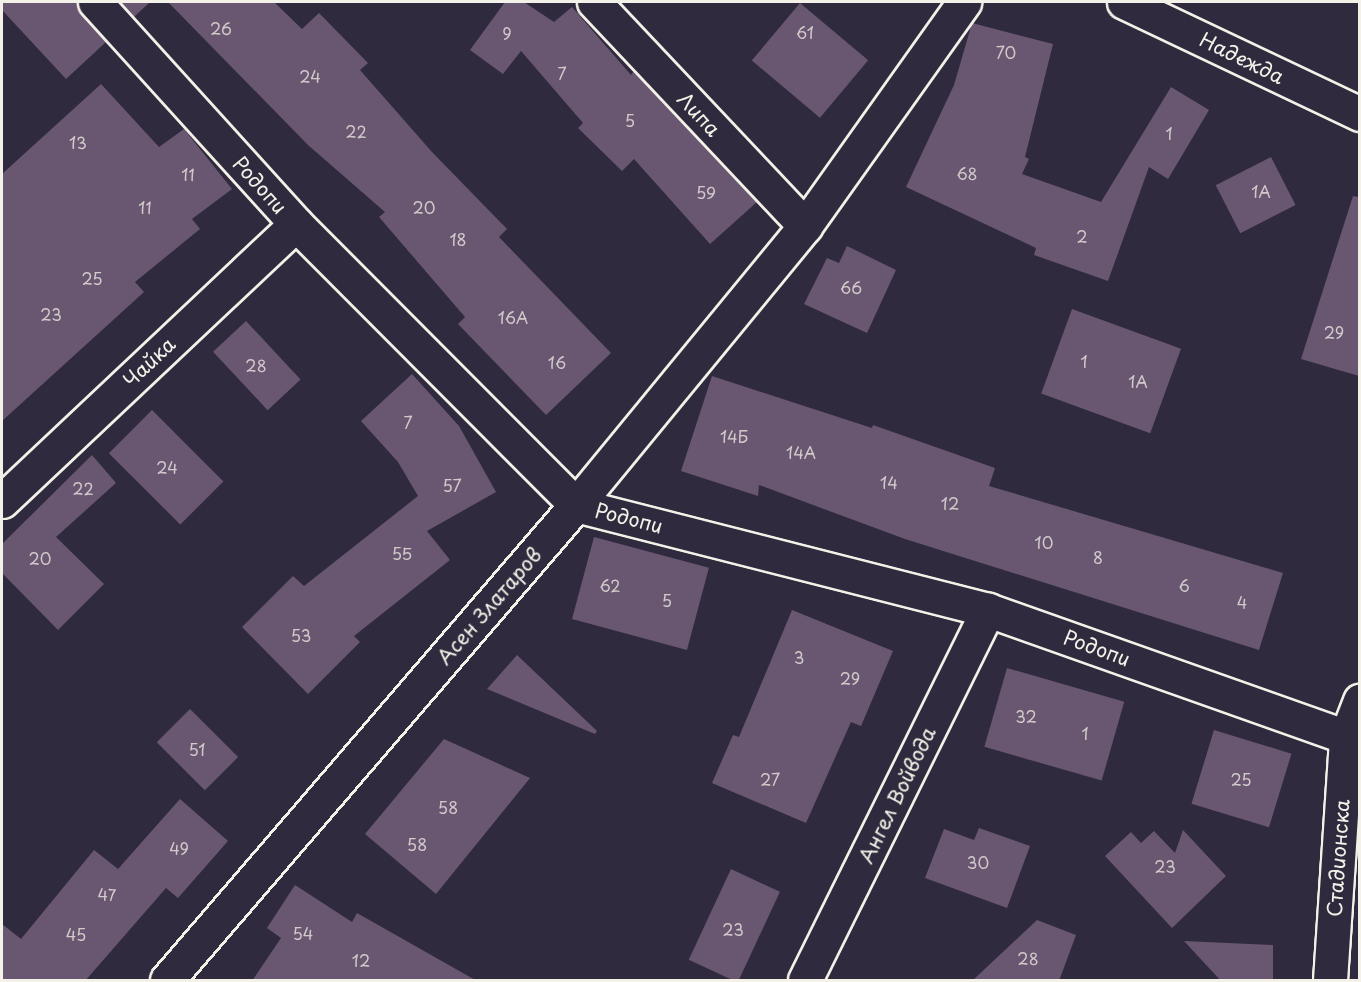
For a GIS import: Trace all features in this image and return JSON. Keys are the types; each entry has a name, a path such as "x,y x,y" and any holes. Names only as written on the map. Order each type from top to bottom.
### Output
{"street":[{"name":"Родопи","path":"95,2 296,224 576,505 988,610 1346,737"},
{"name":"Липа","path":"594,2 805,225"},
{"name":"Асен Златаров","path":"168,980 576,505 805,225 964,2"},
{"name":"Надежда","path":"1124,2 1359,114"},
{"name":"Чайка","path":"2,501 296,224"},
{"name":"Ангел Войвода","path":"806,981 988,610"},
{"name":"Стадионска","path":"1330,981 1346,737 1359,702"}],"building":[{"path":"2,2 77,2 81,15 106,42 66,79 2,10"},
{"path":"120,2 150,2 134,17"},
{"path":"168,2 274,2 302,29 319,13 368,63 360,70 432,152 507,229 499,237 611,353 546,415 458,324 465,317 379,217 385,212 308,145"},
{"path":"505,2 524,2 554,22 572,7 631,75 634,71 757,202 710,244 634,159 622,171 578,128 583,123 521,51 503,74 470,50"},
{"path":"800,3 868,60 820,118 752,60"},
{"path":"972,23 1053,44 1025,157 1029,159 1022,174 1101,202 1171,87 1209,110 1168,179 1149,167 1108,281 1034,255 1036,248 906,187 954,85"},
{"path":"101,84 159,147 184,129 232,189 192,219 200,229 135,282 144,292 2,421 2,174"},
{"path":"1271,157 1296,205 1240,233 1216,185"},
{"path":"1353,196 1359,197 1359,376 1301,359"},
{"path":"847,246 896,270 867,333 804,304 827,258 839,263"},
{"path":"1072,309 1181,349 1150,433 1041,394"},
{"path":"246,321 301,380 268,410 213,352"},
{"path":"412,374 459,426 496,492 427,531 450,560 354,636 360,642 308,694 242,627 293,576 304,586 418,496 398,462 361,421"},
{"path":"712,376 872,428 873,425 995,468 989,486 1283,573 1259,650 905,539 759,485 758,496 681,471"},
{"path":"152,410 223,481 180,525 109,453"},
{"path":"92,455 116,483 56,537 104,584 58,630 2,573 2,544"},
{"path":"594,537 709,568 687,650 572,619"},
{"path":"792,610 893,651 861,726 851,722 806,823 712,783 733,735 739,737"},
{"path":"517,655 597,731 595,734 487,689"},
{"path":"1007,668 1124,702 1102,780 984,747"},
{"path":"190,709 238,757 205,790 157,742"},
{"path":"1214,730 1291,754 1269,827 1191,804"},
{"path":"444,739 530,778 436,894 365,834"},
{"path":"180,799 228,841 178,898 166,888 85,981 2,981 2,924 21,939 94,850 118,869"},
{"path":"979,828 1030,846 1007,908 925,878 944,829 974,840"},
{"path":"1183,830 1226,876 1172,928 1105,856 1131,832 1141,843 1154,831 1175,853"},
{"path":"731,869 780,892 739,980 732,980 689,960"},
{"path":"295,885 352,922 357,913 477,981 252,981 281,938 267,928"},
{"path":"1037,920 1076,935 1059,981 972,981"},
{"path":"1184,941 1273,945 1273,981 1221,981"}]}
